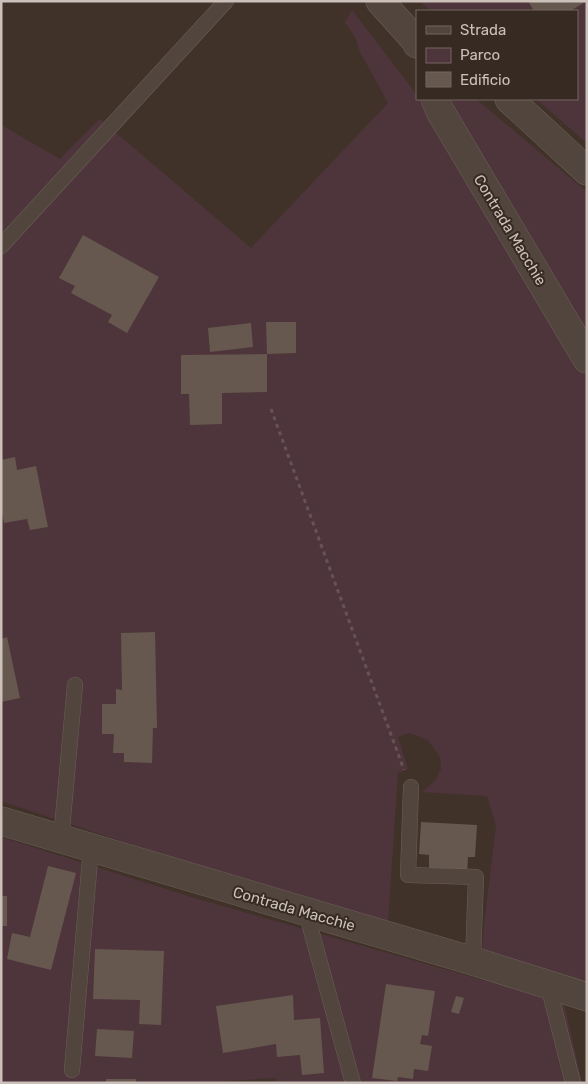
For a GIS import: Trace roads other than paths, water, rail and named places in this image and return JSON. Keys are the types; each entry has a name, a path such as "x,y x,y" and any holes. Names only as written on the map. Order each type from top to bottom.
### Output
{"street":[{"path":"380,1 416,42"},
{"name":"Contrada Macchie","path":"435,100 440,111 587,359"},
{"path":"510,100 587,171"},
{"name":"Contrada Macchie","path":"1,821 473,961 587,997"}],"lane":[{"path":"1,246 226,1"},
{"path":"61,840 75,685"},
{"path":"411,787 408,874 476,877 473,961"},
{"path":"72,1070 90,848"},
{"path":"306,912 353,1083"},
{"path":"548,985 573,1083"}]}
